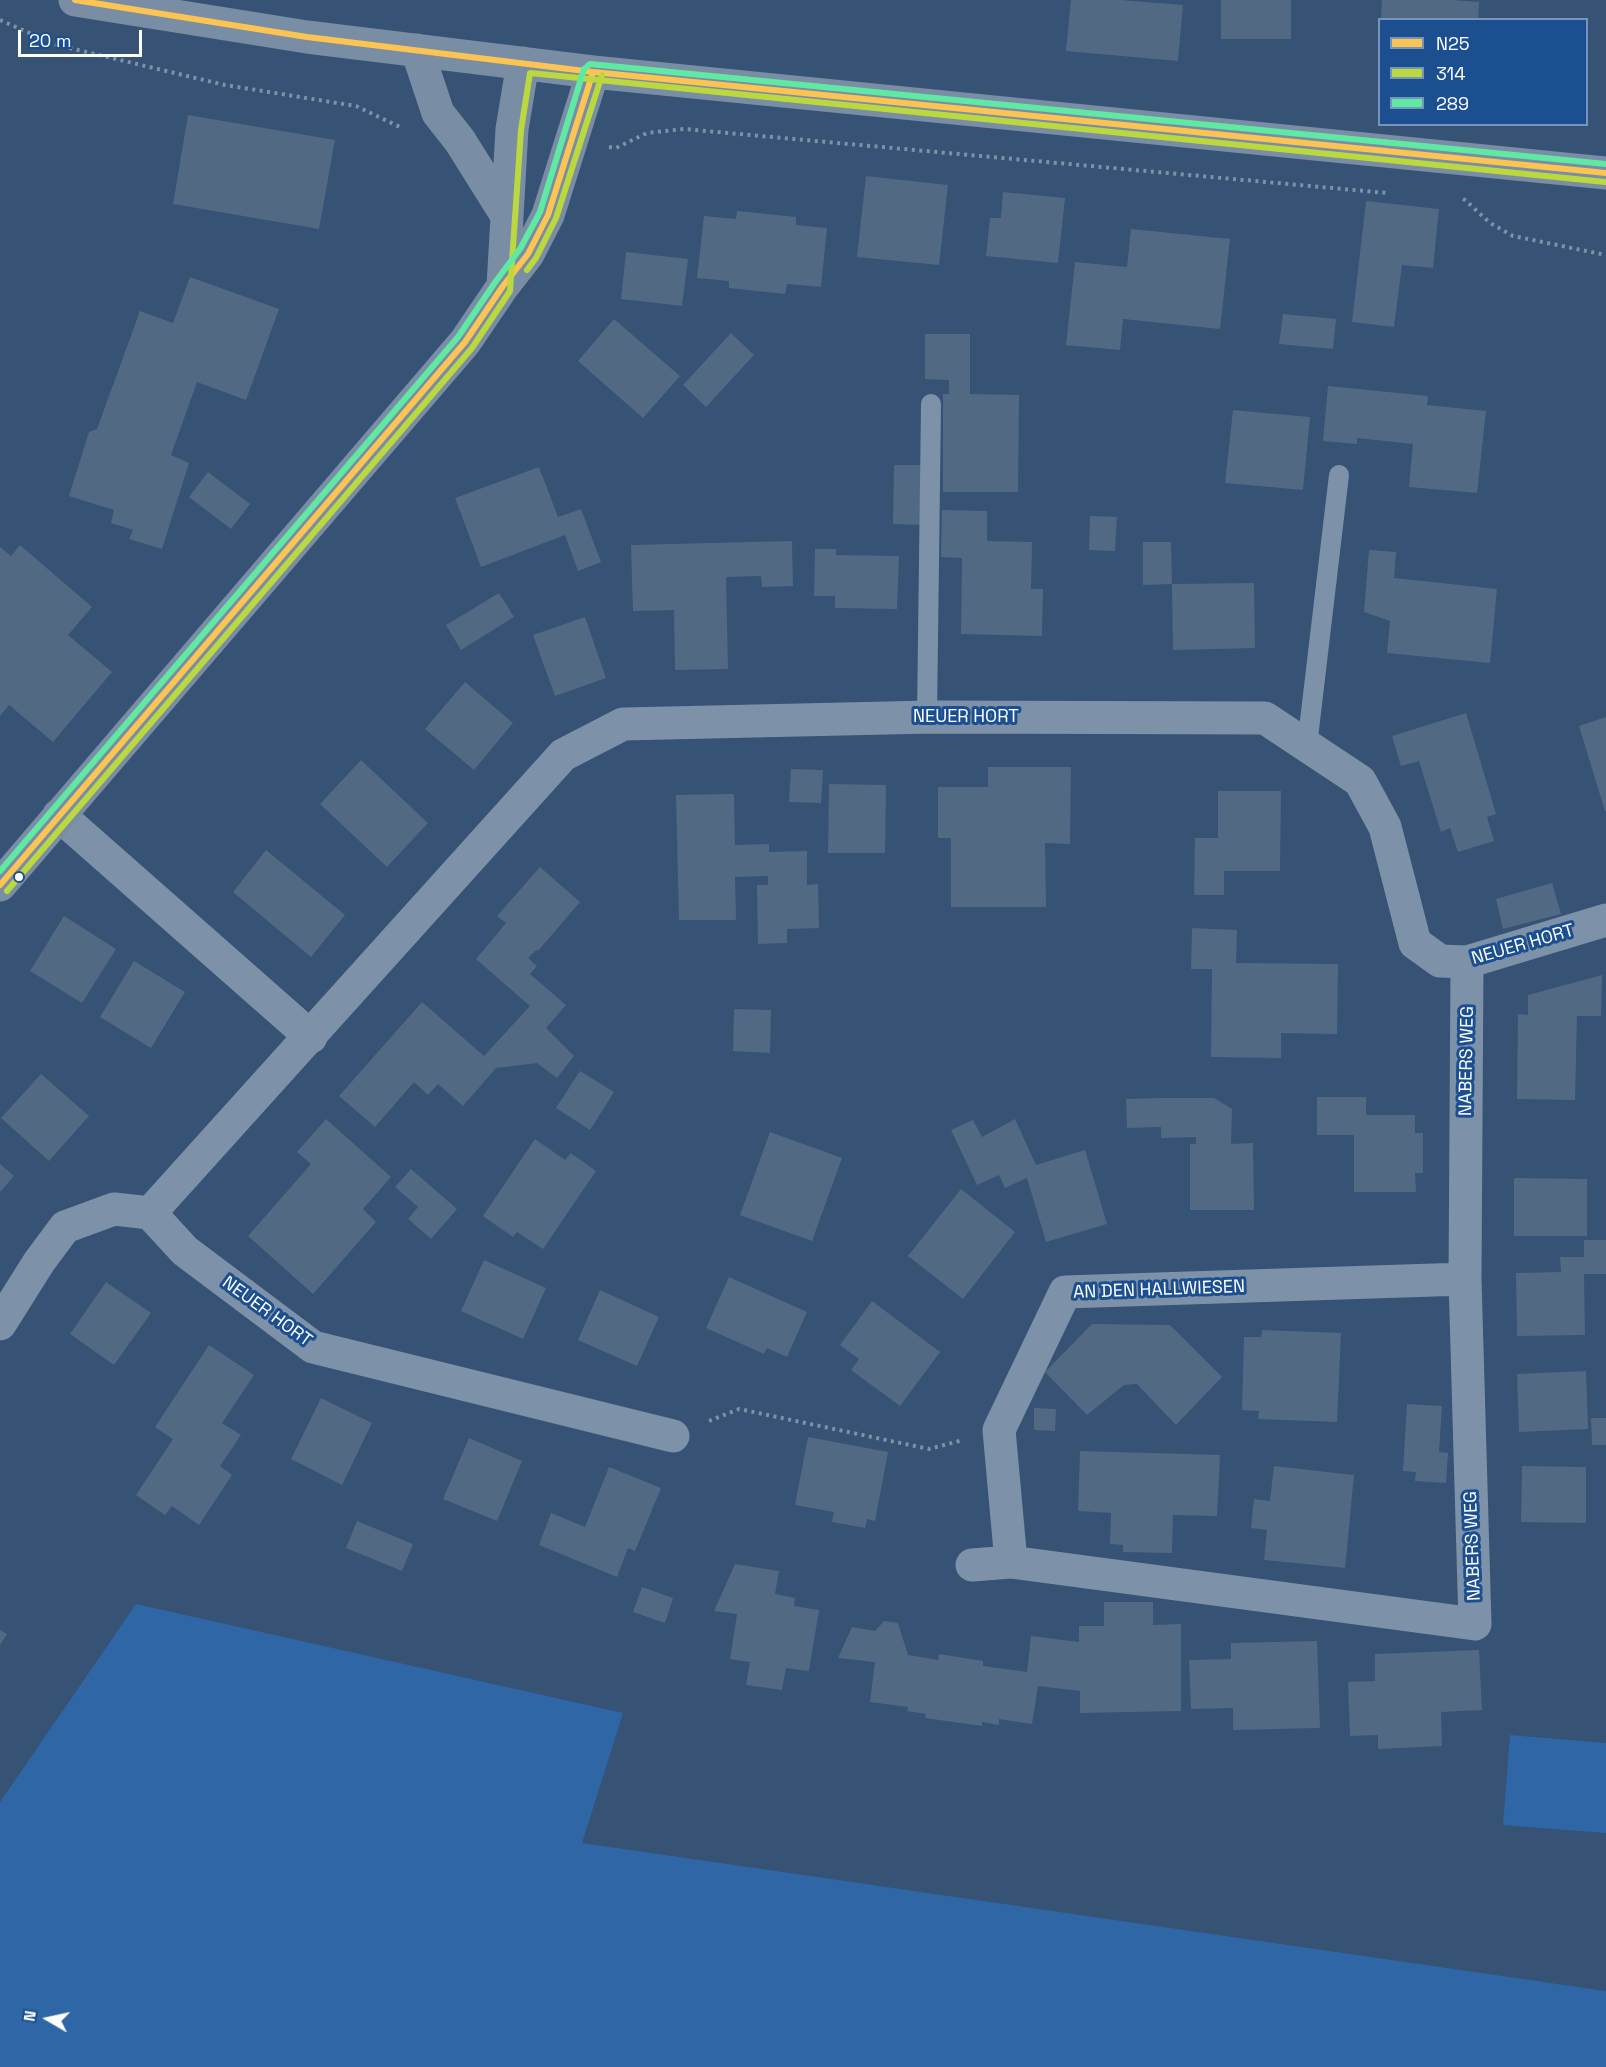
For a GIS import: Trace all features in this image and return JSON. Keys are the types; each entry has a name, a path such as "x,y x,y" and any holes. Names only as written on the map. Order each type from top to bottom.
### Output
{"main road":[{"path":"75,0 307,37 593,72 1606,173"},
{"path":"417,51 438,113 460,141 507,216"},
{"path":"503,286 512,129 523,63"},
{"path":"0,885 465,342 503,286 528,255 548,215 593,72"}],"street":[{"name":"NEUER HORT","path":"673,1436 313,1347 185,1251 150,1213 562,755 623,724 927,717 1265,718 1360,781 1385,827 1415,943 1440,961 1467,962 1606,920"},
{"path":"59,815 311,1036"},
{"name":"NABERS WEG","path":"972,1565 1011,1562 1475,1624 1465,1279 1467,962"},
{"path":"0,1324 39,1262 65,1227 114,1209 150,1213"},
{"name":"AN DEN HALLWIESEN","path":"999,1430 1065,1292 1465,1279"},
{"path":"999,1430 1011,1562"}],"lane":[{"path":"927,717 931,404"},
{"path":"1307,746 1339,475"}],"path":[{"path":"0,20 57,45 114,59 225,85 356,106 410,132"},
{"path":"573,141 616,148 647,133 684,129 1394,193"},
{"path":"1454,199 1466,200 1490,223 1513,236 1606,255"},
{"path":"673,1436 740,1409 929,1449 999,1430"}],"shaded area":[{"path":"136,1604 623,1713 582,1843 1606,1991 1606,2067 0,2067 0,1802"},
{"path":"1510,1735 1606,1743 1606,1833 1503,1825"}],"building":[{"path":"1071,0 1120,0 1183,5 1178,61 1066,51"},
{"path":"1221,0 1291,0 1291,39 1221,39"},
{"path":"1382,0 1479,2 1478,18 1381,18"},
{"path":"188,115 335,140 319,229 173,204"},
{"path":"866,176 948,185 939,265 857,257"},
{"path":"1003,192 1065,198 1058,263 986,256 990,218 1001,218"},
{"path":"1366,201 1439,209 1433,268 1402,265 1394,327 1352,322"},
{"path":"737,211 796,217 796,225 827,228 821,287 787,284 785,294 729,288 729,281 697,278 704,216 736,219"},
{"path":"1131,229 1230,239 1220,329 1123,319 1120,350 1066,345 1075,262 1127,267"},
{"path":"626,252 688,259 682,306 621,299"},
{"path":"190,277 279,309 246,400 197,382 171,455 189,463 162,549 129,539 133,530 111,523 114,510 69,496 89,432 97,429 140,311 173,323"},
{"path":"1283,314 1336,319 1333,349 1279,344"},
{"path":"614,319 680,376 643,418 578,361"},
{"path":"731,333 754,355 706,407 683,385"},
{"path":"925,334 970,334 970,394 1019,395 1018,492 943,492 943,394 949,394 949,380 925,379"},
{"path":"1328,386 1428,396 1427,405 1486,411 1477,493 1409,487 1413,444 1357,438 1357,444 1323,441"},
{"path":"1233,410 1310,417 1303,490 1225,483"},
{"path":"894,465 922,465 921,525 893,524"},
{"path":"539,467 558,517 581,509 601,562 578,571 565,535 481,567 455,498"},
{"path":"208,472 250,504 231,529 189,497"},
{"path":"942,510 987,511 987,541 1032,542 1031,589 1043,589 1042,636 961,634 962,558 941,557"},
{"path":"1090,516 1117,517 1115,551 1089,550"},
{"path":"792,541 793,586 762,587 761,576 726,577 728,669 675,670 674,610 633,611 631,545"},
{"path":"1143,542 1171,542 1172,584 1143,585"},
{"path":"20,545 92,607 68,635 112,672 53,742 9,705 0,716 0,547 11,556"},
{"path":"815,549 836,549 836,555 899,556 897,609 835,608 835,596 814,596"},
{"path":"1369,550 1396,552 1394,578 1497,589 1490,663 1387,653 1390,621 1364,612"},
{"path":"1254,583 1255,648 1173,650 1172,584"},
{"path":"499,593 514,617 461,650 446,625"},
{"path":"585,617 606,678 555,696 533,635"},
{"path":"465,682 513,723 474,770 425,729"},
{"path":"1466,713 1496,814 1487,817 1494,841 1458,852 1450,828 1441,832 1419,761 1401,766 1392,736"},
{"path":"1606,717 1606,811 1605,811 1579,726"},
{"path":"361,760 428,823 387,867 320,804"},
{"path":"988,767 1071,767 1070,844 1045,843 1046,907 951,907 951,838 938,838 938,787 988,787"},
{"path":"791,769 823,770 821,803 789,802"},
{"path":"829,784 886,785 885,853 828,853"},
{"path":"1218,791 1281,791 1280,871 1224,871 1224,895 1194,895 1195,838 1218,838"},
{"path":"734,794 735,845 769,844 769,852 807,851 807,885 818,884 819,928 787,929 787,943 758,944 757,885 768,885 768,876 735,877 736,920 679,920 676,795"},
{"path":"266,850 345,915 311,957 233,892"},
{"path":"540,867 580,902 538,951 536,950 528,958 537,966 530,974 566,1005 546,1028 574,1056 557,1078 537,1063 496,1068 463,1106 438,1084 428,1095 414,1082 375,1127 339,1096 422,1002 484,1056 530,1006 476,959 506,923 497,916"},
{"path":"1552,883 1561,914 1503,929 1496,899"},
{"path":"64,916 116,949 82,1003 30,971"},
{"path":"1192,928 1237,930 1236,963 1338,964 1337,1034 1281,1033 1281,1058 1211,1057 1212,969 1191,969"},
{"path":"134,961 185,992 151,1048 100,1017"},
{"path":"1602,975 1601,1016 1577,1016 1575,1100 1517,1099 1518,1014 1528,1015 1528,995"},
{"path":"734,1009 771,1010 770,1053 733,1051"},
{"path":"580,1071 614,1092 590,1130 556,1108"},
{"path":"41,1074 89,1116 49,1161 1,1118"},
{"path":"1317,1097 1366,1097 1366,1115 1415,1115 1415,1133 1423,1133 1423,1173 1415,1173 1416,1192 1354,1192 1354,1135 1317,1135"},
{"path":"1214,1098 1232,1109 1231,1144 1253,1143 1254,1210 1190,1210 1190,1144 1196,1144 1196,1137 1161,1138 1161,1127 1127,1128 1126,1099"},
{"path":"326,1119 391,1177 363,1209 376,1222 313,1294 248,1236 311,1164 297,1152"},
{"path":"1015,1119 1036,1165 1085,1150 1107,1224 1046,1242 1027,1178 1005,1188 999,1175 977,1185 951,1130 973,1120 982,1137"},
{"path":"770,1132 842,1158 812,1241 740,1215"},
{"path":"535,1139 565,1160 571,1153 596,1171 543,1249 517,1232 513,1237 483,1216"},
{"path":"0,1164 14,1176 0,1192"},
{"path":"411,1169 457,1209 431,1239 408,1219 418,1207 395,1187"},
{"path":"1514,1178 1587,1179 1587,1236 1514,1236"},
{"path":"961,1189 1015,1232 963,1299 908,1256"},
{"path":"1584,1240 1606,1240 1606,1274 1584,1274 1585,1335 1517,1336 1516,1273 1561,1272 1560,1257 1584,1257"},
{"path":"484,1260 546,1288 523,1339 461,1311"},
{"path":"729,1277 807,1312 787,1357 767,1348 764,1354 706,1328"},
{"path":"106,1282 151,1313 114,1365 70,1334"},
{"path":"600,1290 659,1317 637,1366 578,1340"},
{"path":"872,1301 940,1352 900,1406 851,1370 859,1359 840,1345"},
{"path":"1092,1324 1170,1325 1222,1377 1176,1425 1137,1384 1124,1385 1087,1415 1045,1372"},
{"path":"1262,1330 1341,1333 1337,1422 1258,1419 1259,1411 1242,1410 1244,1337 1261,1337"},
{"path":"209,1345 254,1375 222,1423 241,1435 220,1466 232,1475 199,1525 172,1506 165,1515 136,1495 173,1439 155,1427"},
{"path":"1586,1371 1588,1429 1519,1432 1517,1374"},
{"path":"321,1398 372,1423 342,1485 291,1459"},
{"path":"1407,1404 1442,1406 1439,1452 1448,1453 1446,1483 1415,1481 1416,1472 1403,1471"},
{"path":"1034,1408 1056,1409 1055,1431 1034,1430"},
{"path":"1591,1418 1606,1418 1606,1445 1592,1445"},
{"path":"808,1437 888,1452 875,1521 867,1519 865,1528 832,1522 834,1512 795,1505"},
{"path":"469,1438 522,1461 497,1521 443,1499"},
{"path":"1080,1451 1220,1455 1217,1516 1173,1515 1172,1553 1123,1552 1123,1545 1110,1544 1111,1513 1078,1511"},
{"path":"1274,1466 1354,1475 1345,1568 1264,1560 1267,1530 1251,1528 1254,1499 1270,1501"},
{"path":"1522,1466 1586,1467 1586,1523 1521,1522"},
{"path":"609,1467 661,1488 635,1551 628,1548 617,1577 539,1545 551,1513 585,1527"},
{"path":"357,1521 413,1544 402,1571 346,1548"},
{"path":"735,1564 779,1571 775,1594 795,1598 794,1606 819,1610 809,1671 786,1668 782,1690 746,1685 750,1662 730,1659 737,1614 714,1611"},
{"path":"642,1587 673,1598 665,1623 633,1612"},
{"path":"1104,1602 1153,1602 1153,1625 1181,1624 1181,1711 1080,1713 1080,1691 1038,1686 1032,1724 999,1719 999,1725 982,1722 982,1726 925,1718 926,1714 907,1711 908,1707 870,1702 875,1662 838,1658 852,1627 875,1631 884,1621 898,1623 908,1655 938,1660 939,1654 983,1661 983,1666 1027,1672 1031,1636 1079,1642 1079,1626 1104,1626"},
{"path":"0,1630 7,1634 0,1645"},
{"path":"1317,1641 1320,1728 1233,1730 1233,1708 1191,1709 1189,1660 1231,1659 1231,1643"},
{"path":"1479,1650 1482,1710 1441,1712 1442,1746 1378,1749 1378,1735 1350,1736 1348,1682 1375,1681 1375,1654"}],"transit line":[{"name":"N25","path":"75,0 307,37 593,72 1606,173"},
{"name":"289","path":"0,871 458,337 520,249 540,212 584,69 590,64 1606,164"},
{"name":"N25","path":"0,885 465,342 528,254 548,215 593,72"},
{"name":"314","path":"7,891 472,348 510,291 521,130 530,73 1605,182"},
{"name":"314","path":"527,270 536,258 556,218 602,75"}]}
